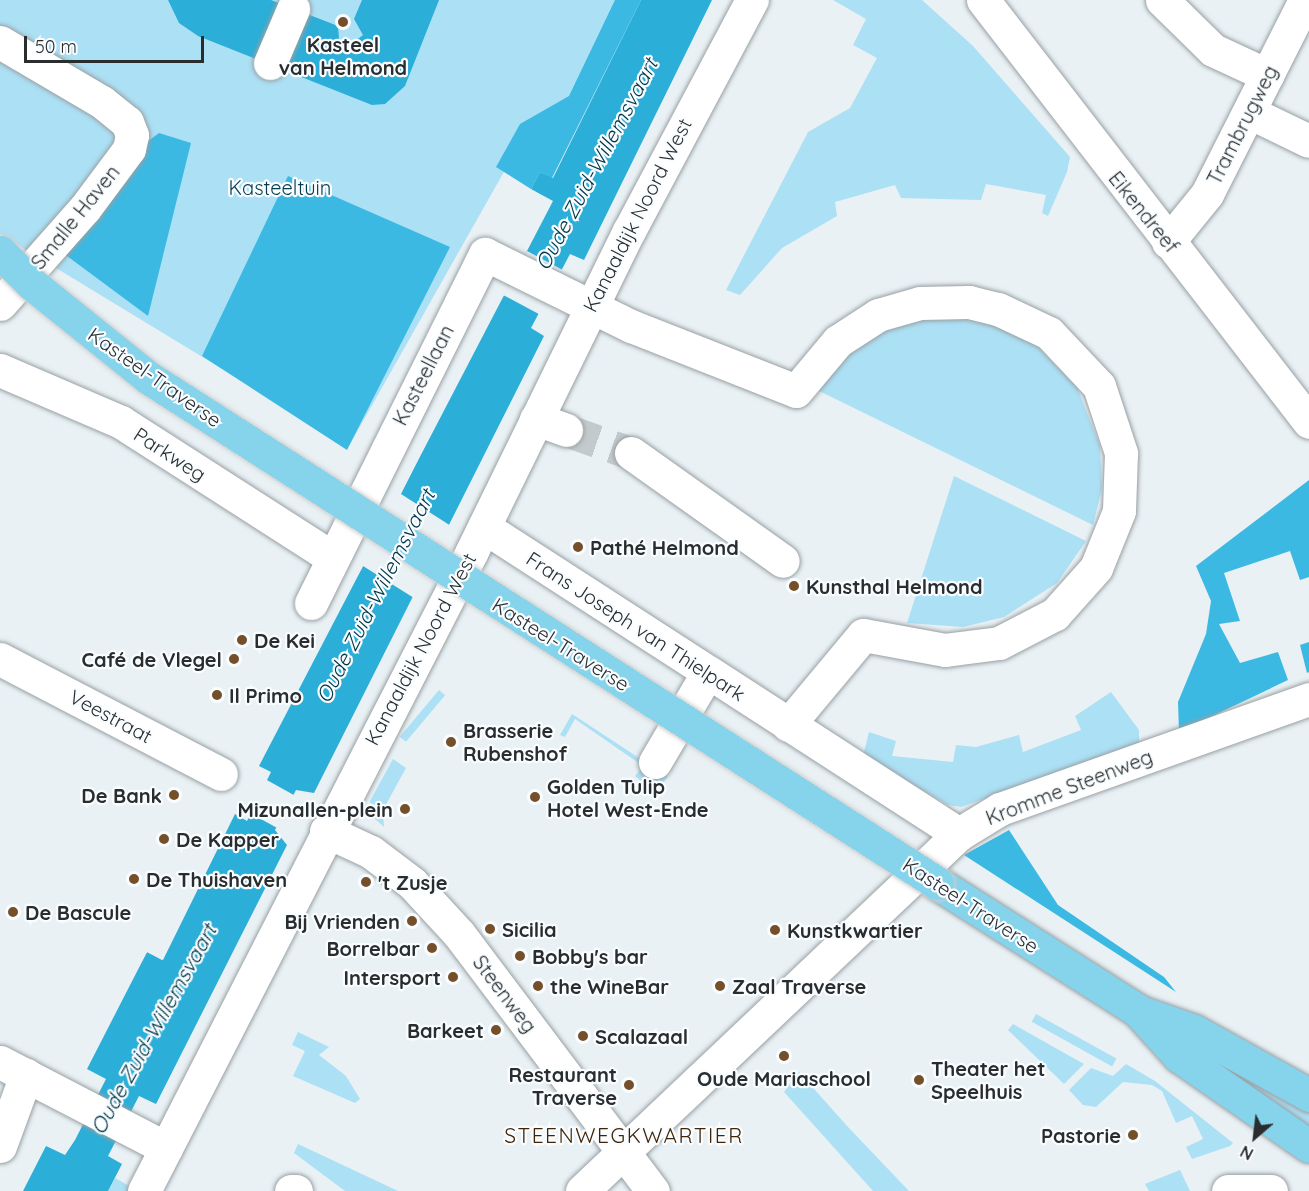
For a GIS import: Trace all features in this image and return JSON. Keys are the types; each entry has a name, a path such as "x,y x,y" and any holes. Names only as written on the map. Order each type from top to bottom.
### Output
{"main road":[{"name":"Kasteel-Traverse","path":"0,252 32,284 149,378 1140,1012 1194,1031 1309,1095"},
{"name":"Kasteel-Traverse","path":"1140,1012 1179,1056 1309,1146"}],"street":[{"name":"Kanaaldijk Noord West","path":"693,106 735,0"},
{"name":"Kanaaldijk Noord West","path":"144,1191 326,831 484,527 591,306 693,106 752,0"},
{"name":"Eikendreef","path":"983,0 1309,422"},
{"path":"1162,0 1213,50 1267,75"},
{"name":"Trambrugweg","path":"1168,242 1207,194 1251,113 1267,75 1305,0"},
{"path":"270,63 293,9"},
{"name":"Smalle Haven","path":"0,42 102,102 126,123 129,149 86,208 0,304"},
{"path":"1251,113 1309,141"},
{"name":"Kasteellaan","path":"311,603 330,556 485,254 591,306"},
{"path":"591,306 796,391 838,341 878,315 920,303 969,302 1049,333 1099,386 1117,431 1122,494 1111,540 1077,594 1040,624 981,647 930,649 863,635 788,725"},
{"name":"Parkweg","path":"0,370 121,422 330,556"},
{"path":"536,419 566,430"},
{"path":"631,453 783,561"},
{"name":"Frans Joseph van Thielpark","path":"484,527 959,834"},
{"name":"Veestraat","path":"0,658 222,774"},
{"path":"655,762 708,672"},
{"name":"Kromme Steenweg","path":"582,1191 623,1149 779,1009 959,834 1000,809 1309,699"},
{"name":"Steenweg","path":"326,831 372,852 412,883 464,939 653,1191"},
{"path":"0,1146 13,1069 166,1148"},
{"path":"291,1191 296,1191"},
{"path":"1228,1191 1271,1191"}],"green space":[{"name":"Kasteeltuin","path":"0,0 632,0 549,164 505,170 349,446 0,234"},
{"path":"833,0 922,0 973,46 1070,157 1067,172 1048,216 1042,213 1046,195 986,184 981,200 901,198 895,185 835,202 837,216 782,248 740,295 726,290 808,132 850,108 877,58 853,45 866,19"},
{"path":"953,315 995,323 1033,342 1077,387 1100,446 1102,488 1093,525 813,388 871,334 911,319"},
{"path":"954,476 1086,541 1057,583 1004,617 963,627 907,623"},
{"path":"439,690 445,695 406,742 400,737"},
{"path":"1111,692 1139,730 1139,743 961,807 948,805 863,756 869,732 896,741 892,756 953,762 956,745 976,747 1019,735 1023,752 1081,730 1075,716"},
{"path":"572,714 668,777 655,792 635,776 643,766 575,719 565,737 560,735"},
{"path":"393,759 406,768 383,810 384,827 374,818 370,801"},
{"path":"1036,1014 1116,1059 1112,1066 1032,1022"},
{"path":"1013,1024 1084,1064 1064,1084 1008,1030"},
{"path":"298,1032 329,1047 319,1055 346,1076 360,1099 355,1103 293,1076 305,1051 292,1045"},
{"path":"1180,1036 1309,1107 1309,1128 1305,1126"},
{"path":"1126,1064 1155,1081 1233,1143 1192,1159 1186,1147 1203,1139 1192,1116 1176,1123 1162,1091 1152,1085 1123,1082 1096,1107 1083,1105 1069,1090 1091,1068 1113,1076"},
{"path":"799,1072 909,1191 873,1191 784,1092"},
{"path":"298,1144 398,1191 345,1191 294,1153"},
{"path":"1180,1170 1190,1191 1149,1191 1145,1184"},
{"path":"115,1178 131,1187 129,1191 108,1191"}],"shaded area":[{"path":"615,0 641,0 552,178 540,172 531,189 496,167 520,124 569,96"},
{"path":"159,133 191,143 148,316 63,253 140,147"},
{"path":"288,176 450,247 347,450 202,356"},
{"path":"1309,480 1309,577 1300,580 1290,551 1224,573 1240,621 1219,624 1240,663 1278,652 1288,680 1179,732 1178,702 1206,634 1211,601 1196,566"},
{"path":"1309,642 1309,672 1307,673 1300,645"},
{"path":"1009,830 1058,905 1164,977 1176,992 964,855"}],"water":[{"path":"168,0 271,0 338,26 339,39 350,45 363,35 354,19 362,0 439,0 405,86 385,104 372,105 198,36 179,23"},
{"name":"Oude Zuid-Willemsvaart","path":"641,0 712,0 584,260 570,254 531,328 544,336 314,793 296,790 275,830 287,845 156,1104 139,1096 108,1156 122,1164 108,1191 23,1191 46,1146 65,1155 75,1140 106,1079 87,1069 147,952 163,960 235,814 247,821 271,772 259,766 553,201 531,189 540,172 553,178"}],"pier":[{"path":"527,251 563,270 540,314 504,295"},
{"path":"493,309 401,494 451,526 414,598 363,566 261,755"},
{"path":"265,779 296,796 278,828 247,811"},
{"path":"232,814 162,960 147,952 85,1067 145,950 161,956"}],"tunnel":[{"path":"566,430 631,453"}],"place":[{"name":"Kasteel van Helmond","path":"343,22"},
{"name":"Pathé Helmond","path":"578,547"},
{"name":"Kunsthal Helmond","path":"794,586"},
{"name":"De Kei","path":"242,640"},
{"name":"Café de Vlegel","path":"234,659"},
{"name":"Il Primo","path":"217,695"},
{"name":"Brasserie Rubenshof","path":"451,742"},
{"name":"De Bank","path":"174,795"},
{"name":"Golden Tulip Hotel West-Ende","path":"535,797"},
{"name":"Mizunallen-plein","path":"405,809"},
{"name":"De Kapper","path":"164,839"},
{"name":"De Thuishaven","path":"134,879"},
{"name":"'t Zusje","path":"366,882"},
{"name":"De Bascule","path":"13,912"},
{"name":"Bij Vrienden","path":"412,921"},
{"name":"Sicilia","path":"490,929"},
{"name":"Kunstkwartier","path":"775,930"},
{"name":"Borrelbar","path":"432,948"},
{"name":"Bobby's bar","path":"520,956"},
{"name":"Intersport","path":"453,977"},
{"name":"the WineBar","path":"538,986"},
{"name":"Zaal Traverse","path":"720,986"},
{"name":"Barkeet","path":"496,1030"},
{"name":"Scalazaal","path":"583,1036"},
{"name":"Oude Mariaschool","path":"784,1056"},
{"name":"Theater het Speelhuis","path":"919,1080"},
{"name":"Restaurant Traverse","path":"629,1085"},
{"name":"Pastorie","path":"1133,1135"}],"district":[{"name":"STEENWEGKWARTIER","path":"624,1135"}]}
